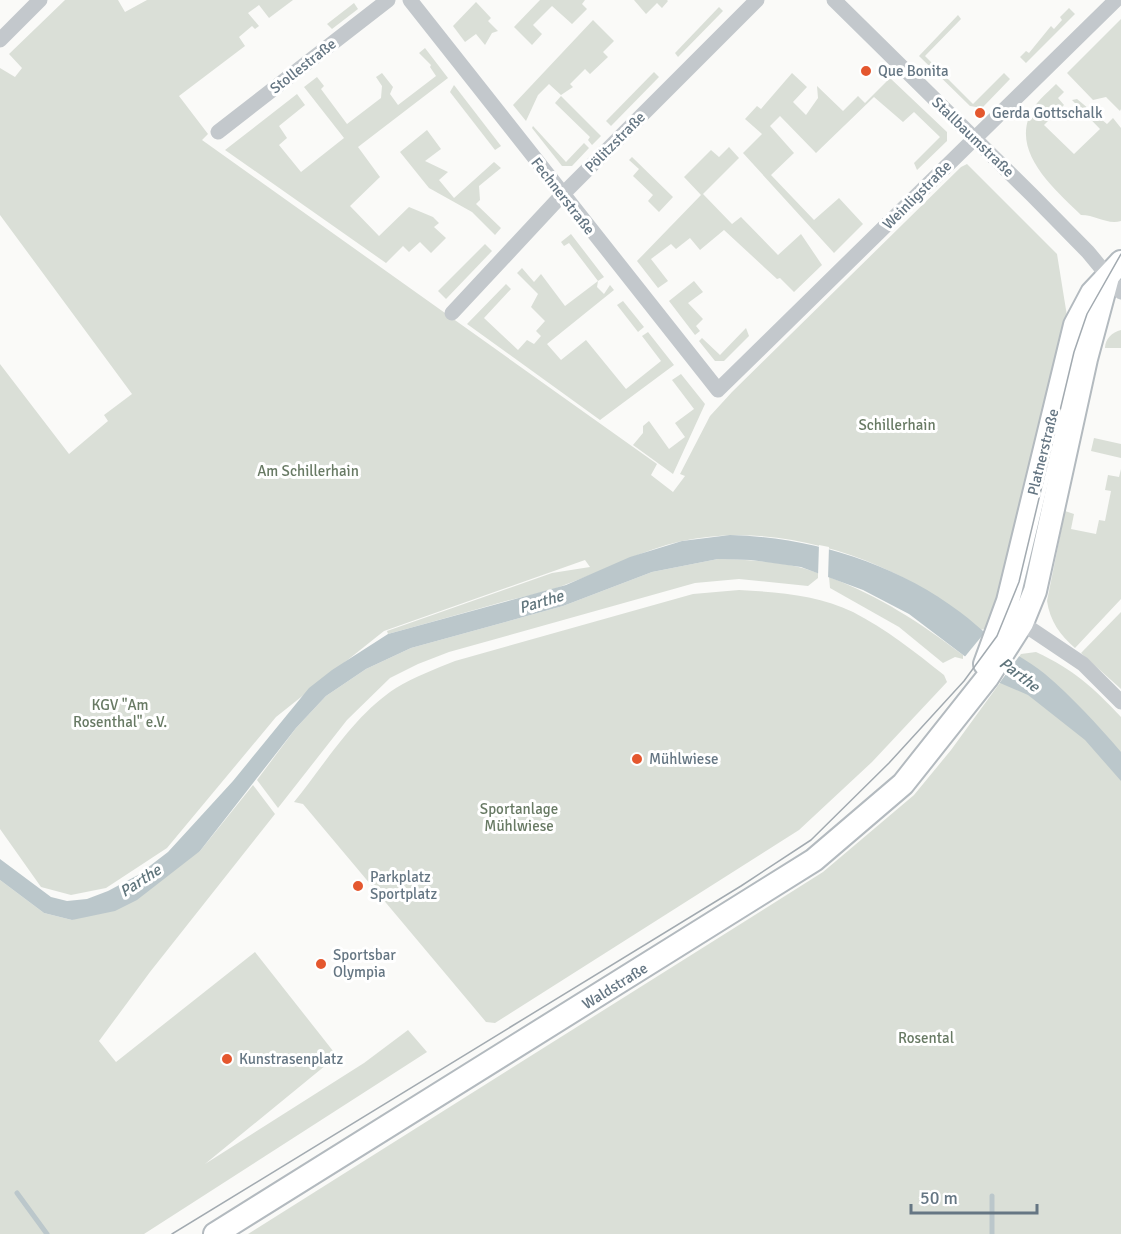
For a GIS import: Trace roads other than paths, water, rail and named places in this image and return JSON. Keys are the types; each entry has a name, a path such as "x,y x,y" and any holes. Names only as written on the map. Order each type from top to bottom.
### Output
{"main road":[{"name":"Platnerstraße","path":"1022,623 1035,591 1086,359 1116,277"},
{"name":"Platnerstraße","path":"1003,641 1075,325 1092,293 1116,277"},
{"name":"Waldstraße","path":"215,1234 814,860 903,784 939,741 981,681 1003,641 1022,623"}],"street":[{"path":"0,40 40,0"},
{"name":"Stollestraße","path":"218,132 388,0"},
{"name":"Fechnerstraße","path":"410,0 718,390"},
{"name":"Pölitzstraße","path":"452,313 562,195 757,0"},
{"name":"Stallbaumstraße","path":"834,0 1116,277"},
{"name":"Weinligstraße","path":"718,390 1116,0"},
{"path":"1022,623 1083,664 1121,702"}],"water":[{"name":"Parthe","path":"730,535 791,541 821,547 880,567 935,595 999,643 1039,669 1075,702 1121,752 1121,781 1085,740 1028,695 1000,683 909,614 863,590 801,567 751,560 718,559 652,572 563,606 411,648 366,669 326,696 296,728 200,851 137,900 115,911 72,920 44,913 0,880 0,859 51,897 67,901 87,899 138,875 168,852 233,781 309,688 332,670 388,634 566,585 630,557 682,541"}],"waterway":[{"path":"17,1193 47,1234"},
{"path":"992,1196 992,1234"}],"tram line":[{"path":"172,1234 741,886 811,840 889,763 964,681 997,636 1019,582 1074,352 1087,314 1121,254"}],"place":[{"name":"Que Bonita","path":"866,71"},
{"name":"Gerda Gottschalk","path":"980,113"},
{"name":"Mühlwiese","path":"637,759"},
{"name":"Parkplatz Sportplatz","path":"358,886"},
{"name":"Sportsbar Olympia","path":"321,964"},
{"name":"Kunstrasenplatz","path":"227,1059"}],"park label":[{"name":"Schillerhain","path":"897,425"},
{"name":"Am Schillerhain","path":"308,471"},
{"name":"KGV \"Am Rosenthal\" e.V.","path":"120,714"},
{"name":"Sportanlage Mühlwiese","path":"519,818"},
{"name":"Rosental","path":"926,1038"}]}
